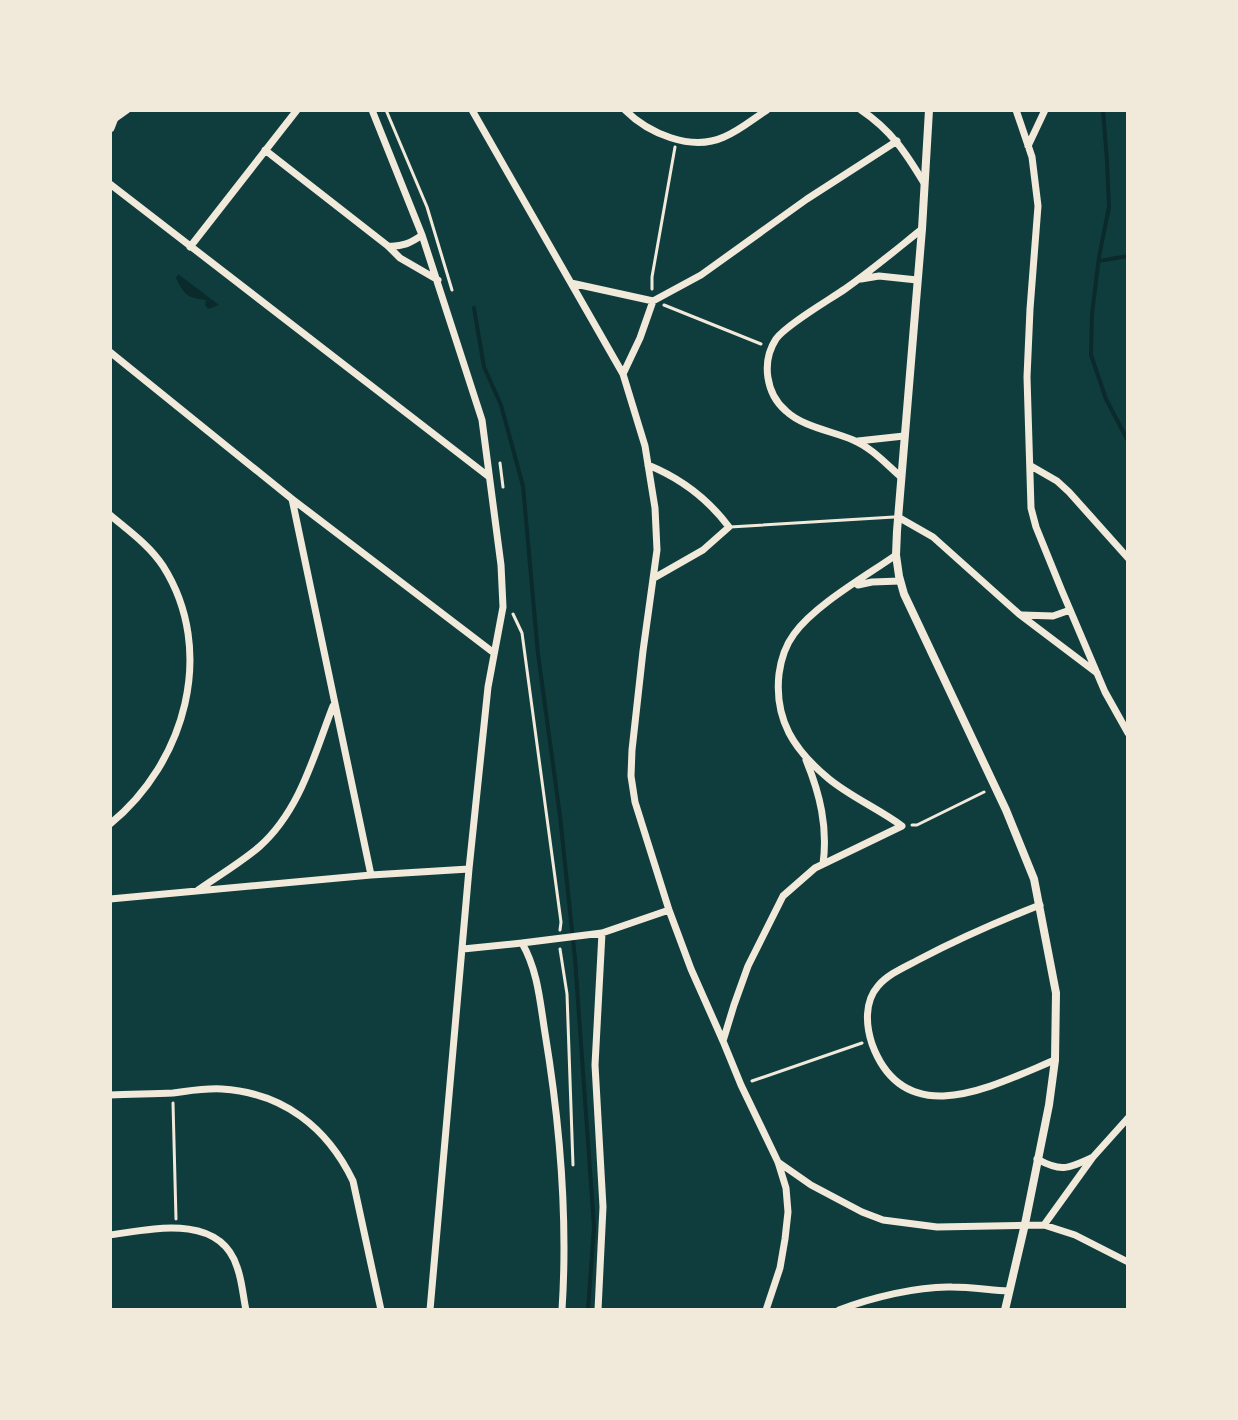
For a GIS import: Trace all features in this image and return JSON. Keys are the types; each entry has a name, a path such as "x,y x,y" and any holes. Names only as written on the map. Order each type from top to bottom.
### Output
{"main road":[{"path":"111,122 117,110"}],"street":[{"path":"111,122 127,110"},
{"path":"190,247 297,110"},
{"path":"372,110 438,280 482,420 507,607 488,687 430,1310"},
{"path":"472,110 623,374 645,446 655,508 657,550 631,776 635,802 691,969 778,1162 786,1188 788,1212 780,1268 766,1310"},
{"path":"625,110 640,123 676,139 700,142 724,137 767,110"},
{"path":"861,110 897,141 925,185"},
{"path":"929,110 896,555 904,594 1029,865 1040,905 1056,993 1055,1060 1049,1105 1005,1310"},
{"path":"1016,110 1032,157 1038,206 1027,377 1031,508 1036,527 1098,675 1128,733"},
{"path":"1028,146 1045,110"},
{"path":"571,283 653,301 701,275 807,199 897,141"},
{"path":"265,150 400,258 438,280"},
{"path":"110,184 489,477"},
{"path":"901,477 856,441 788,413 769,387 767,370 772,348 782,332 859,279 922,229"},
{"path":"388,246 404,246 422,235"},
{"path":"859,279 879,276 917,280"},
{"path":"623,374 653,301"},
{"path":"110,352 292,499 494,653"},
{"path":"856,441 904,436"},
{"path":"648,465 688,487 715,509 729,527 703,550 654,578"},
{"path":"1031,466 1069,492 1128,558"},
{"path":"292,499 371,875"},
{"path":"110,515 146,544 177,592 186,627 190,662 184,709 163,763 138,797 110,824"},
{"path":"898,517 933,537 1019,614 1098,675"},
{"path":"896,555 848,588 795,632 781,661 777,693 781,716 804,754 830,780 902,826"},
{"path":"848,588 872,582 900,581"},
{"path":"1019,614 1053,616 1070,610"},
{"path":"197,892 259,847 287,816 301,790 334,704"},
{"path":"804,754 821,802 826,841 823,864"},
{"path":"723,1041 748,966 783,896 815,868 902,826"},
{"path":"110,899 469,869"},
{"path":"1040,905 952,942 896,972 877,987 870,998 867,1013 876,1055 892,1077 918,1093 950,1097 972,1092 1055,1060"},
{"path":"463,949 602,933 669,910"},
{"path":"598,1310 603,1207 595,1065 602,933"},
{"path":"522,943 537,982 555,1092 563,1199 562,1310"},
{"path":"110,1095 221,1089 256,1095 294,1111 322,1134 345,1164 353,1181 381,1310"},
{"path":"1044,1225 1093,1157 1128,1118"},
{"path":"1037,1159 1061,1169 1093,1157"},
{"path":"778,1162 821,1190 883,1220 937,1227 1044,1225 1075,1235 1128,1262"},
{"path":"110,1235 176,1227 209,1235 230,1252 237,1265 246,1310"},
{"path":"839,1310 883,1297 949,1287 1009,1291"}],"lane":[{"path":"729,527 898,517"}],"path":[{"path":"386,110 427,207 454,295"},
{"path":"676,139 652,277 653,301 772,348"},
{"path":"498,451 503,488"},
{"path":"507,607 522,633 561,922 559,939 567,994 573,1167"},
{"path":"902,826 917,825 995,787"},
{"path":"741,1085 871,1040"},
{"path":"172,1093 176,1227"}],"water":[{"path":"178,274 219,305 208,309 206,300 187,295 176,278"}],"waterway":[{"path":"1103,110 1109,207 1092,314 1091,355 1106,399 1128,441"},
{"path":"1099,261 1128,256"},
{"path":"474,308 484,367 501,405 523,486 538,654 575,959 594,1227 588,1310"}]}
